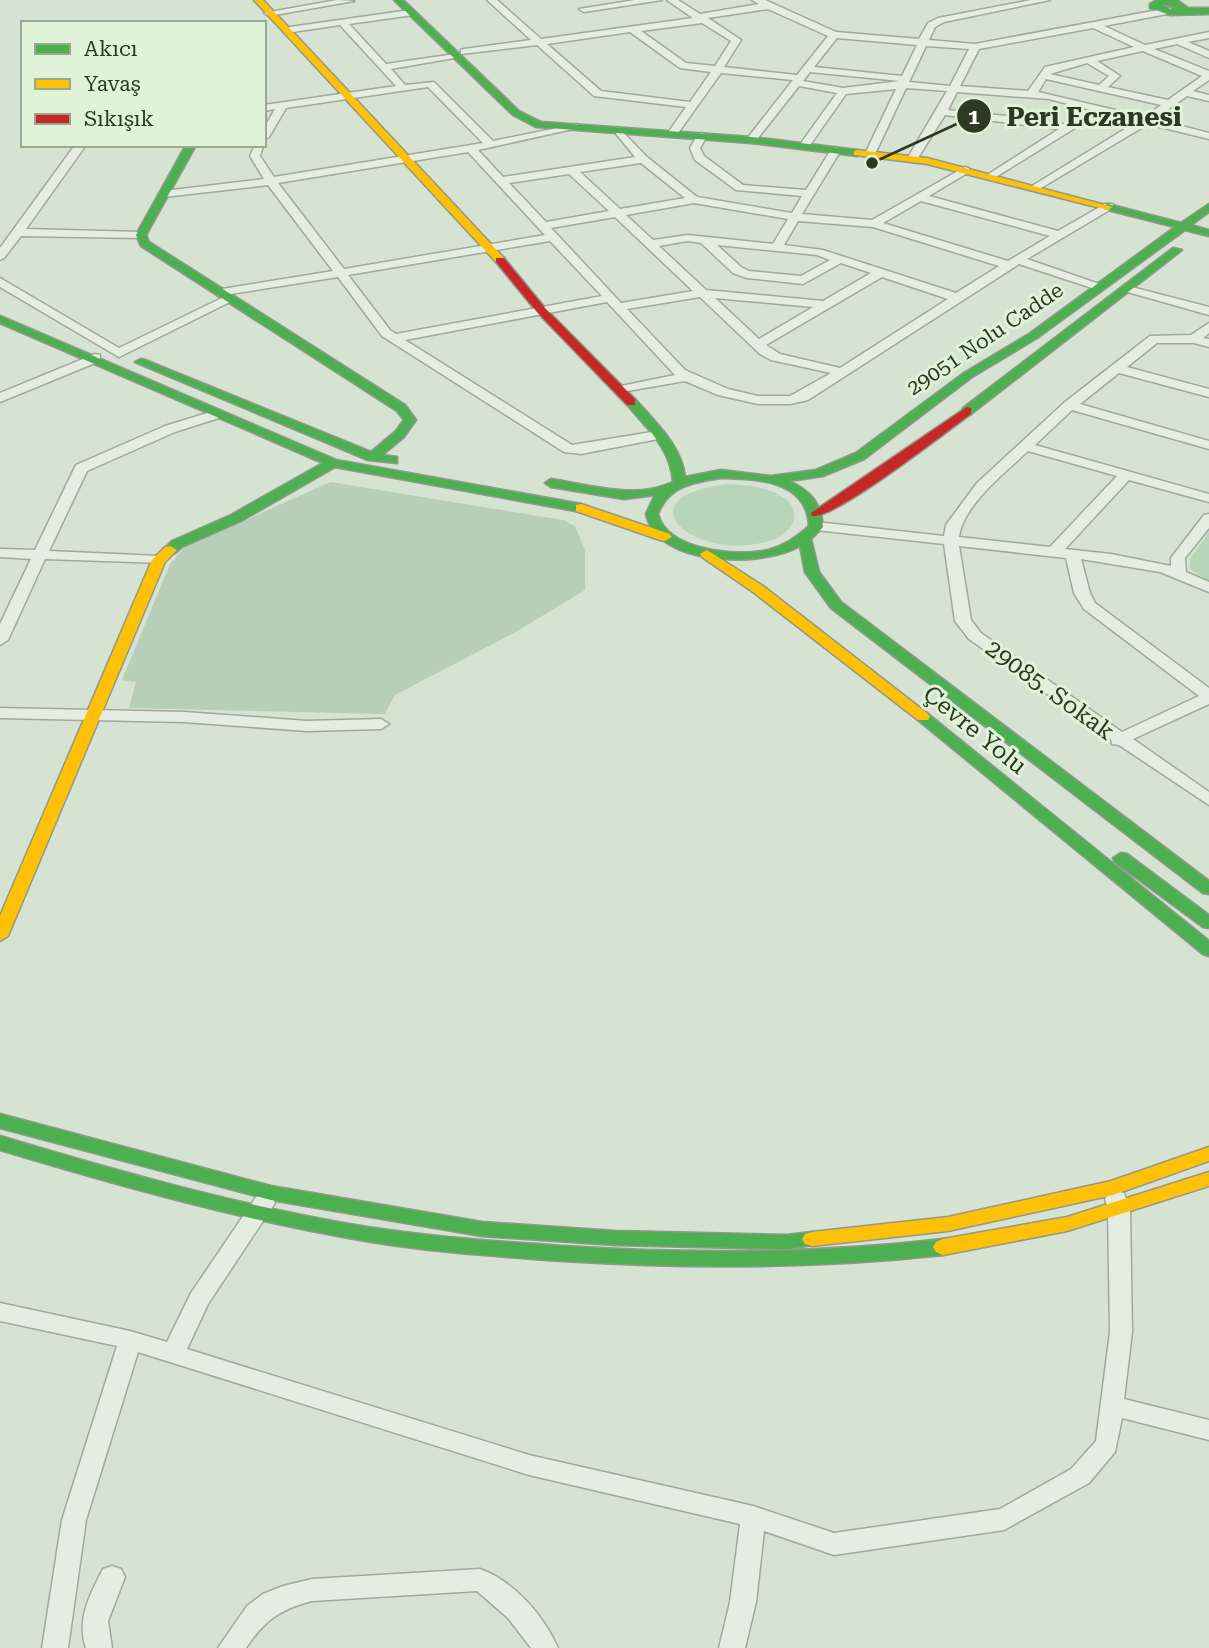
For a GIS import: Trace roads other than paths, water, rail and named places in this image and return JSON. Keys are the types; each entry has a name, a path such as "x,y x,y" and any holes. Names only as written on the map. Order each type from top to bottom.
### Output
{"street":[{"path":"258,0 263,18 286,30 490,248 541,310 621,390 672,452 680,469 673,487 656,500 652,513 654,525 665,537"},
{"path":"398,0 410,6 527,121 550,127 751,140 912,159 1207,230"},
{"path":"492,0 598,94 693,105"},
{"path":"572,0 593,17"},
{"path":"584,9 657,0"},
{"path":"672,0 736,40 736,44 672,134"},
{"path":"757,0 834,35 975,47 1094,25 1167,5"},
{"path":"870,154 931,25 942,20 1045,0"},
{"path":"263,18 349,1 366,19"},
{"path":"1094,25 1167,5 1209,10"},
{"path":"286,30 366,19 410,6"},
{"path":"384,67 633,30 767,6"},
{"path":"342,22 403,88"},
{"path":"602,25 611,33"},
{"path":"1036,188 1147,121 1209,75 1094,25"},
{"path":"633,30 684,66 801,77 905,82 1031,95 1209,136"},
{"path":"751,140 834,35"},
{"path":"1031,95 1048,69 1209,35"},
{"path":"1178,41 1209,55"},
{"path":"912,159 942,113 975,47"},
{"path":"1090,61 1115,76 1101,88"},
{"path":"413,63 430,84 491,145"},
{"path":"1042,75 1171,104"},
{"path":"801,77 843,91 905,82"},
{"path":"266,108 430,84"},
{"path":"804,146 843,91"},
{"path":"1187,93 1209,98"},
{"path":"266,134 283,105"},
{"path":"991,177 1099,109"},
{"path":"942,113 1046,122 1067,128"},
{"path":"164,194 271,181 406,159 575,127"},
{"path":"618,130 643,159 694,200"},
{"path":"702,136 695,153 740,188 807,193"},
{"path":"0,256 80,147"},
{"path":"141,236 190,147"},
{"path":"259,147 255,156 271,181 386,333 569,449 592,449 658,435"},
{"path":"470,148 685,377 740,396 778,403 803,397 1014,262 1109,206"},
{"path":"778,246 807,193 836,150"},
{"path":"501,181 643,159"},
{"path":"874,224 965,170"},
{"path":"572,171 758,345 776,357 842,372"},
{"path":"921,197 1058,235"},
{"path":"543,226 694,200 795,217 874,224 1099,286"},
{"name":"29051 Nolu Cadde","path":"534,480 616,494 673,487 721,474 772,479 819,473 860,456 901,422 968,375 1033,337 1209,207"},
{"name":"29051 Nolu Cadde","path":"0,320 95,358 333,463 368,472 541,497 605,514 706,554 762,556 786,550 805,540 816,520 1207,230"},
{"path":"17,232 141,236"},
{"path":"141,236 145,243 401,408 410,420 406,427 372,457"},
{"path":"120,354 226,296 342,273 554,237"},
{"path":"649,244 688,238 820,252 958,298"},
{"path":"704,239 737,270 770,278 803,280 840,259"},
{"path":"758,345 881,272"},
{"path":"760,299 770,278"},
{"path":"0,282 120,354"},
{"path":"1128,288 1209,311"},
{"path":"395,338 541,310 702,293 827,305"},
{"path":"0,314 78,335 372,457 475,471"},
{"path":"1194,339 1209,327"},
{"path":"951,541 953,525 982,486 1070,405 1116,368 1154,339 1194,339 1209,343"},
{"path":"0,398 95,358"},
{"path":"1116,368 1209,393"},
{"path":"621,390 685,377"},
{"path":"1070,405 1209,444"},
{"path":"0,640 43,554 81,468 170,429 217,414"},
{"path":"1024,446 1209,498"},
{"path":"672,452 698,469 721,474"},
{"path":"0,936 41,845 92,716 159,560 177,544 236,518 333,463"},
{"path":"1053,553 1125,476"},
{"name":"29051 Nolu Cadde","path":"772,479 802,494 816,520"},
{"path":"605,514 628,508 625,500 616,494"},
{"path":"1179,573 1178,558 1209,518"},
{"path":"816,520 951,541 1111,558 1179,573 1209,587"},
{"name":"Çevre Yolu","path":"805,540 812,572 836,605 1209,889"},
{"name":"29085. Sokak","path":"951,541 963,621 975,636 1118,740 1209,800"},
{"path":"0,553 159,560"},
{"name":"Çevre Yolu","path":"706,554 731,569 867,674 1209,950"},
{"path":"1073,555 1082,593 1089,606 1209,697 1118,740"},
{"path":"867,674 945,727 1209,923"},
{"path":"963,704 998,744 1209,903"},
{"path":"0,713 307,726 381,724"},
{"path":"0,1114 63,1133 72,1141"},
{"path":"0,1121 265,1202 343,1230 481,1250 641,1260 749,1263 935,1250 1019,1235 1116,1199 1209,1154"},
{"path":"0,1145 265,1202 482,1229 615,1238 787,1242 948,1224 1116,1199 1209,1179"},
{"path":"0,1312 130,1340 529,1465 752,1517 834,1544 1004,1519 1080,1476 1107,1445 1121,1332 1116,1199"},
{"path":"173,1353 200,1299 265,1202"},
{"path":"55,1648 74,1520 130,1340"},
{"path":"1112,1406 1209,1430"},
{"path":"732,1648 743,1602 752,1517"},
{"path":"99,1648 94,1630 100,1601 112,1577"},
{"path":"231,1648 253,1615 269,1601 288,1595 312,1590 481,1580 504,1594 526,1619 545,1648"}],"place":[{"name":"Peri Eczanesi","path":"872,163"}]}
